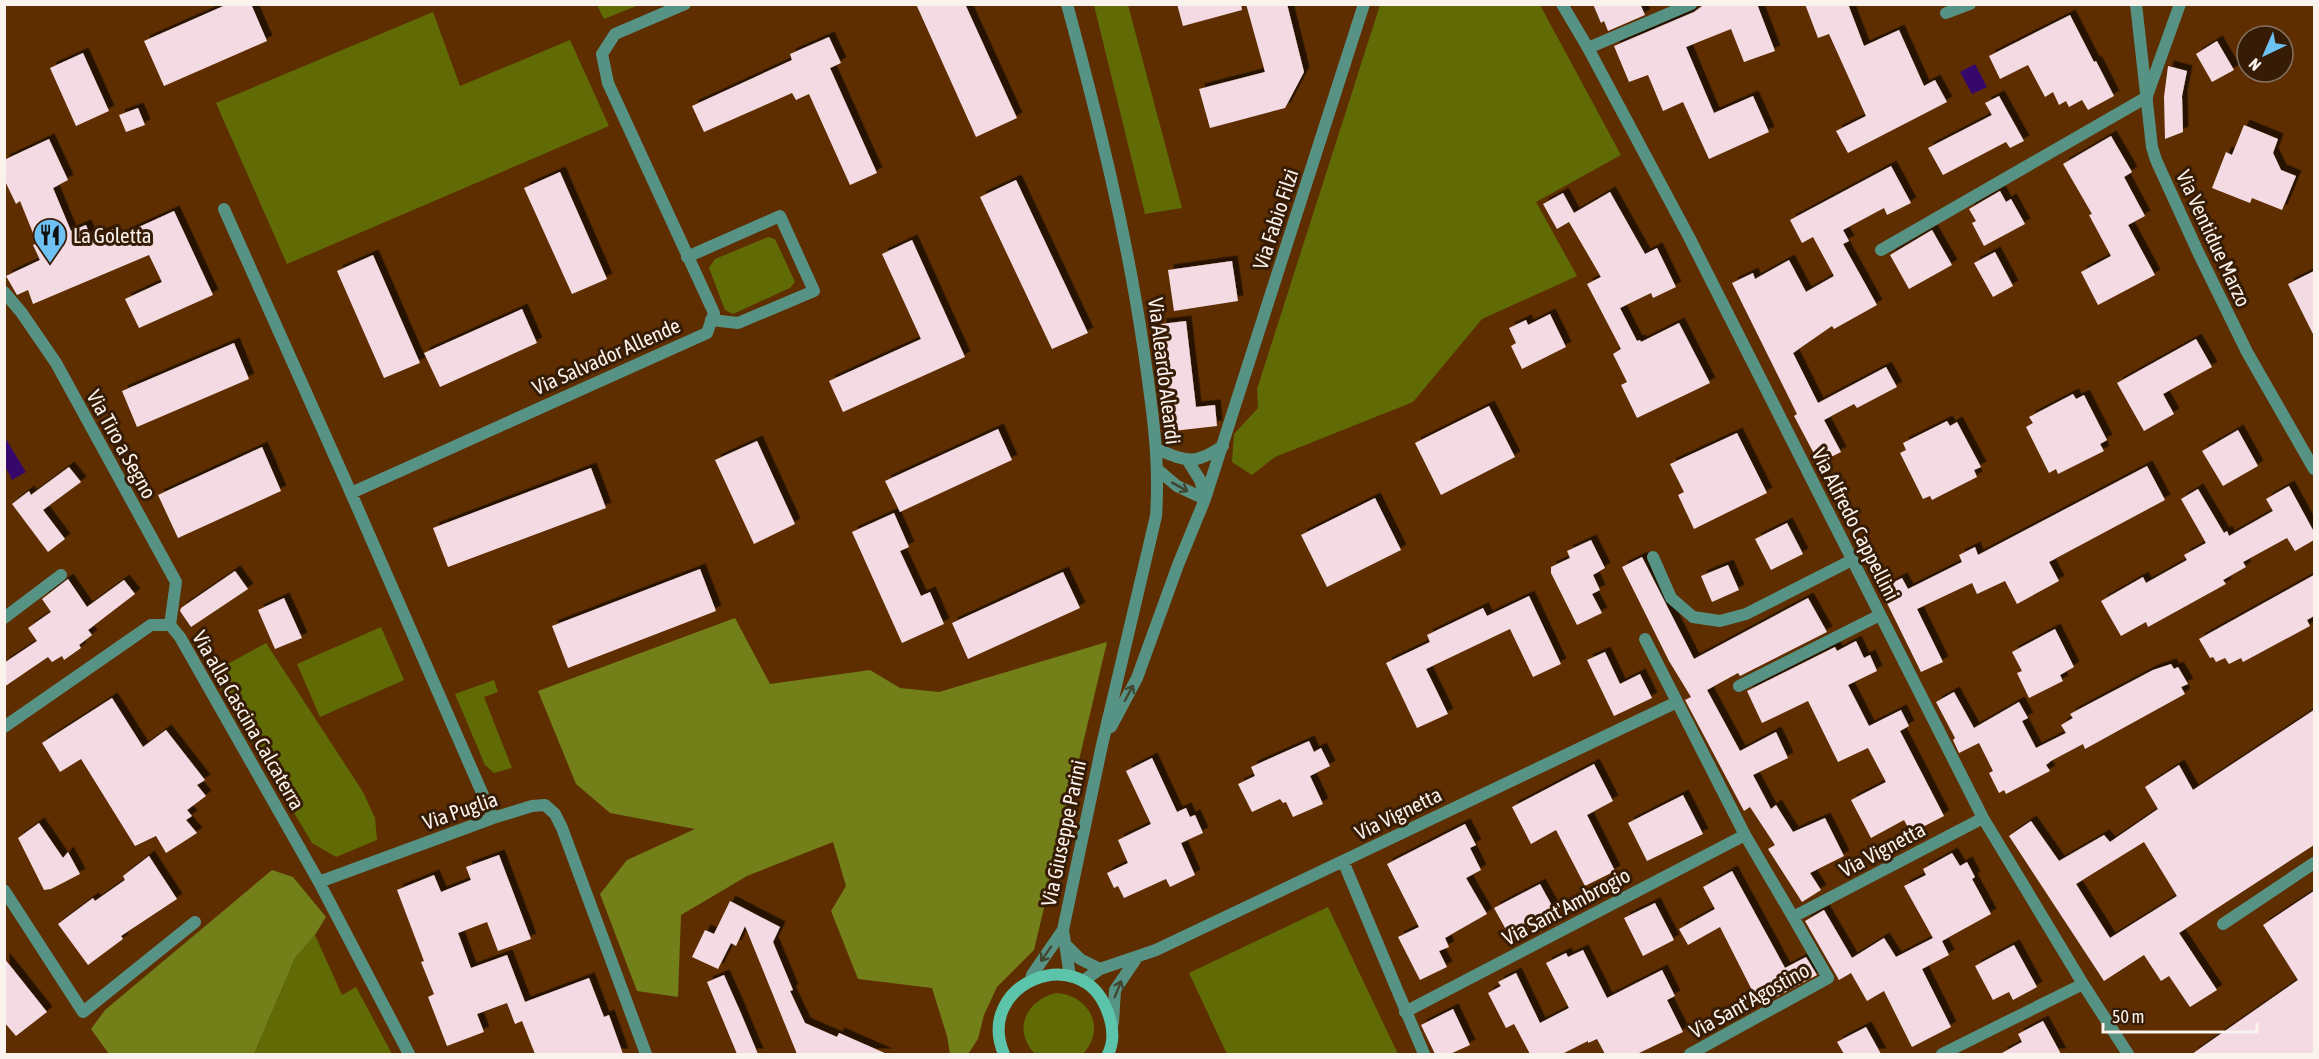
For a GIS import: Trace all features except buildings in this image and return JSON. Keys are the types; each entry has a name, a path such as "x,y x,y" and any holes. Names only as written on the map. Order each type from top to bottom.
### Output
{"street":[{"name":"Via Salvador Allende","path":"351,493 707,333 714,313 608,84 602,54 615,34 685,4"},
{"name":"Via Aleardo Aleardi","path":"1067,4 1126,242 1152,402 1157,469 1156,516 1102,745"},
{"name":"Via Fabio Filzi","path":"1102,745 1137,678 1178,564 1205,499 1364,4"},
{"name":"Via Alfredo Cappellini","path":"1562,4 1689,237 1983,818 2128,1054"},
{"path":"1588,48 1691,4"},
{"path":"1946,13 1970,4"},
{"name":"Via Ventidue Marzo","path":"2136,4 2152,147 2193,242 2247,352 2314,469"},
{"path":"1881,250 2147,97 2180,4"},
{"path":"224,209 493,818"},
{"path":"687,257 780,216 813,291 738,323 711,320"},
{"name":"Via Tiro a Segno","path":"4,292 21,312 56,363 176,582 170,625"},
{"path":"1188,461 1211,454 1223,446"},
{"path":"1156,449 1188,461 1200,480 1205,499"},
{"path":"1157,469 1177,486 1205,499"},
{"path":"1653,557 1671,598 1693,617 1720,621 1746,614 1852,560"},
{"path":"4,618 61,575"},
{"path":"1739,686 1880,615"},
{"name":"Via alla Cascina Calcaterra","path":"4,727 151,625 170,625 180,637 319,882"},
{"path":"1645,639 1745,835 1793,917"},
{"name":"Via Vignetta","path":"1083,981 1100,969 1136,958 1677,702"},
{"name":"Via Giuseppe Parini","path":"1070,976 1064,930 1102,745"},
{"name":"Via Puglia","path":"319,882 493,818 532,806 545,805 555,814 562,828 646,1054"},
{"name":"Via Vignetta","path":"1793,917 1983,818"},
{"name":"Via Sant'Ambrogio","path":"1406,1012 1745,835"},
{"path":"1343,861 1424,1054"},
{"path":"2223,924 2314,863"},
{"path":"319,882 409,1054"},
{"path":"4,890 83,1012 195,922"},
{"name":"Via Sant'Agostino","path":"1690,1054 1828,978 1793,917"},
{"name":"Via Giuseppe Parini","path":"1031,979 1064,930"},
{"path":"1065,944 1080,959 1100,969"},
{"path":"1113,1051 1115,990 1136,958"},
{"path":"1000,1052 1000,1020 1006,1002 1015,991 1031,979 1050,974 1070,976 1083,981 1103,998 1113,1023"},
{"path":"1942,1054 2083,984"}],"green space":[{"path":"597,5 639,5 604,19"},
{"path":"1094,5 1128,5 1182,208 1145,214"},
{"path":"1380,5 1540,5 1621,155 1536,202 1577,276 1482,319 1413,402 1275,457 1252,475 1232,462 1234,434 1258,408 1257,389"},
{"path":"433,12 460,86 570,40 609,126 287,264 216,103"},
{"path":"768,237 775,239 795,282 790,288 733,314 725,310 709,268 715,259"},
{"path":"735,618 770,684 870,670 900,688 939,692 1107,642 1034,950 997,987 984,1015 978,1039 968,1054 950,1054 947,1036 932,988 858,979 831,911 846,886 833,842 747,876 681,915 678,997 637,991 600,894 627,860 695,829 610,813 576,784 538,691"},
{"path":"381,627 404,680 320,717 297,664"},
{"path":"266,643 363,792 375,818 377,840 336,857 312,843 211,673"},
{"path":"494,680 498,692 484,697 512,768 494,773 485,765 455,694"},
{"path":"272,870 293,877 326,917 315,935 295,958 254,1054 109,1054 91,1029 105,1010"},
{"path":"1328,907 1398,1054 1227,1054 1189,973"},
{"path":"315,935 342,995 356,987 392,1054 254,1054 295,958"},
{"path":"1056,993 1078,1000 1091,1014 1094,1034 1083,1054 1035,1054 1028,1045 1024,1035 1024,1026 1030,1009 1037,1002"}],"shaded area":[{"path":"1975,64 1987,87 1972,94 1960,72"},
{"path":"4,436 26,472 12,480 5,466"}],"place":[{"name":"La Goletta","path":"50,264"}]}
